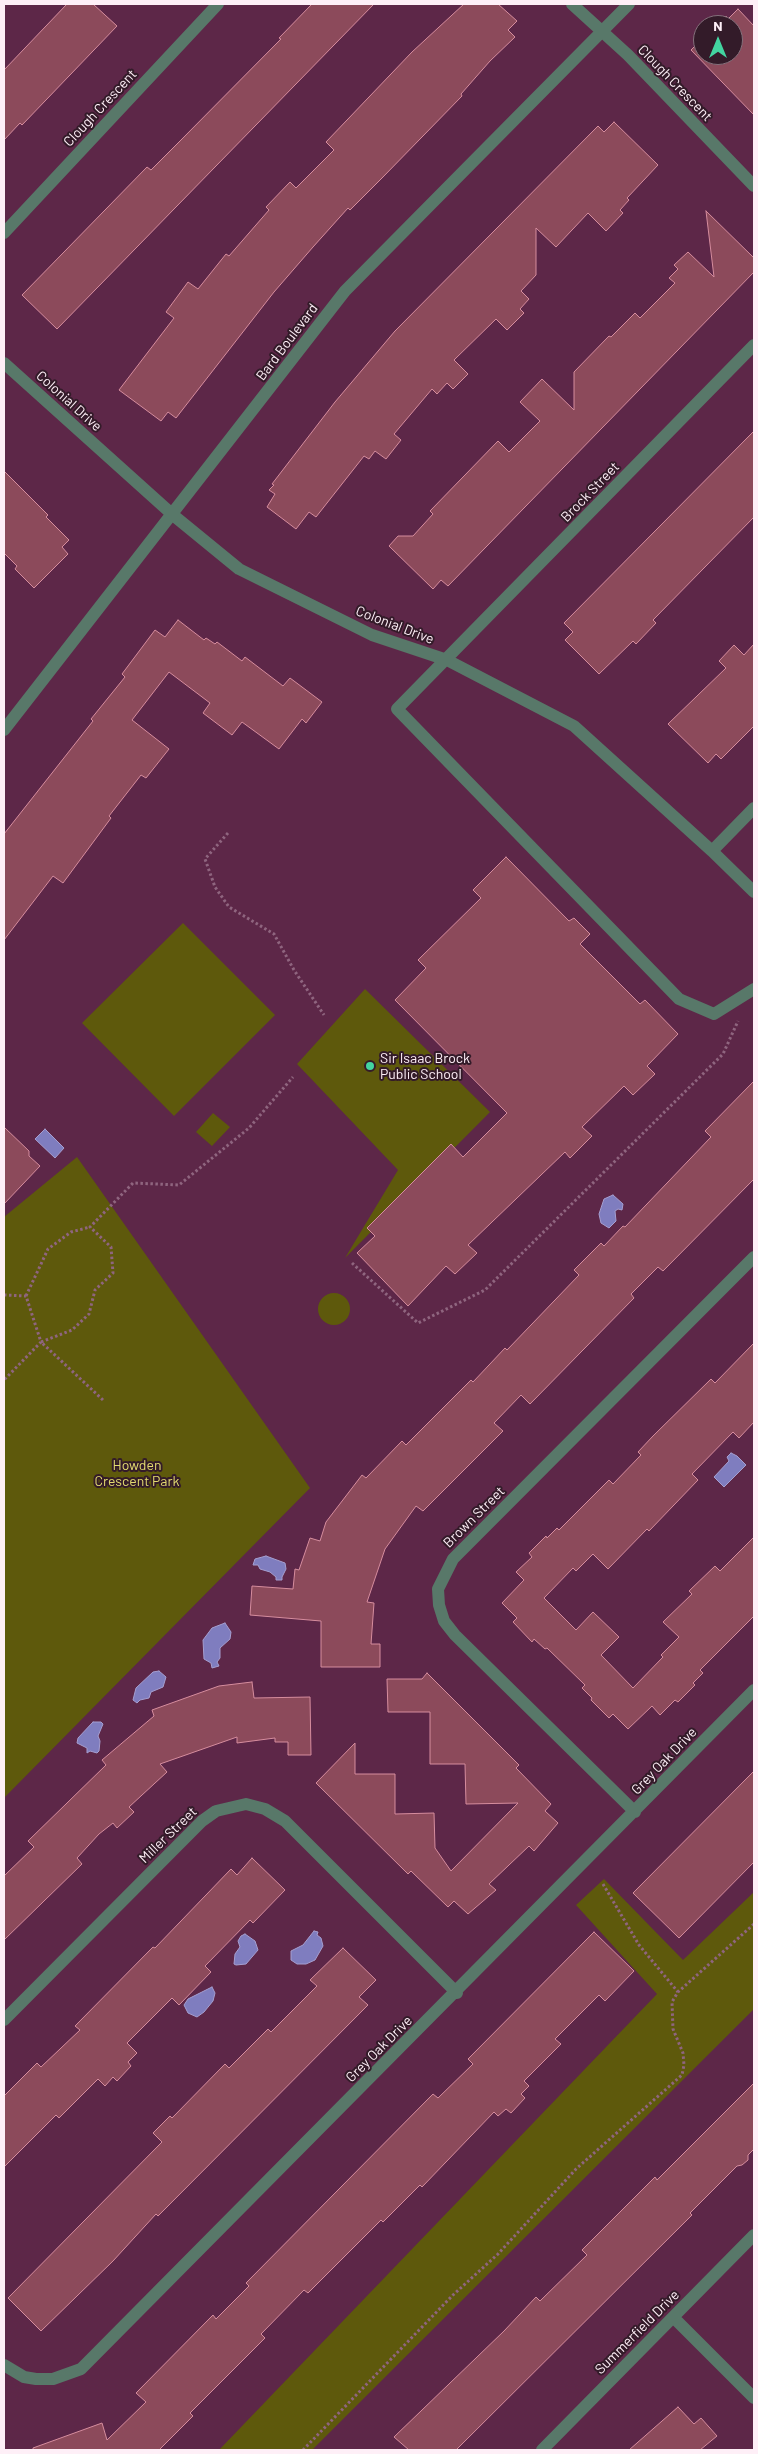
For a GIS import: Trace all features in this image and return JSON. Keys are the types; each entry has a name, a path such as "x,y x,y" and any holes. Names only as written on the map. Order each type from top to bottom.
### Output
{"street":[{"name":"Clough Crescent","path":"4,233 218,4"},
{"name":"Clough Crescent","path":"572,4 601,30 754,186"},
{"name":"Bard Boulevard","path":"4,730 173,515 344,291 601,30 629,4"},
{"name":"Brock Street","path":"753,990 714,1014 679,999 397,709 754,345"},
{"name":"Colonial Drive","path":"4,363 173,515 239,569 372,635 447,660 574,726 712,850 754,892"},
{"path":"712,850 754,808"},
{"name":"Brown Street","path":"635,1812 456,1635 444,1621 439,1605 438,1588 453,1559 754,1257"},
{"name":"Grey Oak Drive","path":"4,2365 24,2377 36,2379 53,2379 81,2369 457,1992 754,1690"},
{"name":"Miller Street","path":"4,2020 202,1821 216,1811 246,1804 265,1809 285,1821 457,1992"},
{"name":"Summerfield Drive","path":"542,2450 754,2235"},
{"path":"673,2316 754,2398"}],"path":[{"path":"228,833 205,859 215,887 229,907 274,934 294,970 324,1016"},
{"path":"352,1263 418,1322 485,1290 723,1054 753,990"},
{"path":"103,1400 41,1342 26,1296 48,1249 71,1232 90,1227 133,1183 179,1185 249,1128 293,1077"},
{"path":"4,1380 41,1342 72,1330 88,1314 95,1290 113,1273 111,1247 90,1227"},
{"path":"4,1295 26,1296"},
{"path":"603,1884 639,1945 678,1992"},
{"path":"303,2450 453,2295 498,2254 576,2170 682,2075 684,2066 682,2053 673,2029 672,2002 678,1992 754,1924"}],"green space":[{"path":"183,923 275,1015 174,1116 82,1023"},
{"path":"365,989 490,1112 345,1258 398,1170 297,1064"},
{"path":"213,1113 230,1127 212,1146 196,1132"},
{"name":"Howden Crescent Park","path":"77,1157 310,1488 4,1798 4,1217"},
{"path":"334,1293 340,1294 345,1298 349,1303 349,1315 345,1320 340,1324 334,1325 328,1324 323,1320 319,1315 318,1309 319,1303 323,1298 328,1294"},
{"path":"604,1879 683,1960 754,1892 754,2009 312,2450 219,2450 657,1994 576,1905"}],"shaded area":[{"path":"45,1129 64,1148 55,1158 35,1139"},
{"path":"613,1195 623,1204 622,1210 618,1209 615,1211 616,1221 609,1228 601,1223 599,1214 604,1199"},
{"path":"731,1453 746,1465 724,1487 714,1477 729,1461 727,1457"},
{"path":"266,1556 285,1563 286,1569 282,1580 276,1580 276,1577 270,1572 260,1569 258,1565 253,1565 255,1559"},
{"path":"225,1623 231,1632 230,1639 220,1648 220,1658 217,1662 219,1666 212,1668 211,1663 204,1659 203,1640 212,1628"},
{"path":"159,1671 166,1677 163,1687 151,1692 149,1698 140,1700 137,1703 133,1700 136,1688 153,1672"},
{"path":"93,1722 101,1722 103,1724 98,1736 100,1741 99,1751 97,1753 90,1751 87,1753 87,1748 77,1743 78,1738"},
{"path":"314,1931 318,1932 317,1935 321,1938 323,1946 315,1960 306,1964 297,1964 291,1960 291,1951 303,1945"},
{"path":"245,1934 255,1941 258,1950 246,1964 236,1965 234,1964 235,1954 240,1947 238,1941"},
{"path":"212,1987 215,1993 213,2001 204,2012 197,2017 188,2013 184,2005 188,1999"}],"building":[{"path":"67,4 93,4 117,26 22,125 20,123 4,140 4,70"},
{"path":"312,4 374,4 57,329 22,295 147,167 151,170 179,142 281,39 279,38"},
{"path":"464,4 498,4 517,21 508,30 515,37 490,61 461,94 462,96 350,210 348,208 313,247 274,292 176,418 168,412 161,421 119,390 174,318 166,312 188,282 198,289 226,254 229,256 269,210 266,207 290,182 296,188 334,150 326,142 412,52"},
{"path":"738,9 754,26 754,115 706,65 743,65 743,15 732,15"},
{"path":"614,122 658,165 627,198 629,200 620,210 623,213 606,231 588,213 556,247 536,228 536,275 521,291 529,299 520,309 524,313 507,330 496,319 454,360 468,374 453,389 447,383 437,394 432,389 394,434 401,440 386,459 375,451 369,459 364,456 316,517 309,512 296,529 267,507 275,494 269,490 274,485 272,484 335,402 395,331 598,126 604,132"},
{"path":"706,211 754,258 754,272 448,586 441,580 433,589 389,546 398,536 413,536 433,514 430,511 498,441 509,452 540,421 520,402 542,379 574,410 574,372 609,336 611,337 635,313 640,318 675,283 669,278 678,269 674,265 688,252 714,277"},
{"path":"754,431 754,517 653,620 656,623 636,644 633,641 599,674 565,640 573,632 564,623"},
{"path":"4,471 48,515 46,517 69,540 62,547 68,554 34,588 15,569 17,566 4,553"},
{"path":"178,620 204,640 206,638 215,644 217,642 242,661 245,657 283,686 290,678 322,702 306,723 302,719 279,749 242,722 232,735 203,713 210,703 169,672 132,720 169,749 146,778 141,775 109,816 111,818 63,883 53,876 4,940 4,834 93,721 91,719 125,677 122,674 155,630 165,637"},
{"path":"754,644 754,726 721,759 716,754 708,763 668,724 726,668 719,661 734,645 744,655"},
{"path":"506,857 569,921 574,918 590,934 580,944 640,1004 645,1000 678,1034 647,1066 655,1074 633,1095 624,1086 582,1127 592,1136 570,1158 565,1152 468,1245 477,1253 455,1274 446,1266 408,1306 357,1253 375,1236 367,1228 451,1144 463,1157 507,1113 395,1000 426,968 418,960 481,898 473,890"},
{"path":"754,1081 754,1179 663,1271 658,1267 631,1294 634,1298 530,1404 521,1395 494,1423 503,1431 423,1511 416,1506 385,1549 367,1602 374,1603 371,1644 380,1644 380,1667 321,1667 321,1621 250,1615 252,1586 293,1589 295,1569 299,1570 310,1538 320,1541 326,1522 362,1475 366,1478 402,1441 406,1445 471,1380 473,1382 505,1348 507,1350 579,1275 574,1270 601,1243 604,1246 623,1226 625,1227 711,1137 705,1131"},
{"path":"4,1127 29,1151 29,1156 40,1166 4,1204"},
{"path":"754,1343 754,1422 739,1438 733,1432 692,1474 698,1480 649,1531 647,1529 608,1569 593,1554 576,1571 573,1568 544,1598 576,1630 593,1612 619,1637 601,1655 633,1688 663,1657 661,1655 679,1637 663,1622 692,1594 689,1591 715,1566 720,1571 754,1537 754,1616 700,1670 703,1673 693,1683 695,1685 678,1702 675,1700 660,1715 652,1706 628,1729 613,1714 609,1718 591,1700 592,1698 582,1688 585,1685 547,1648 545,1649 534,1639 532,1642 513,1622 517,1618 502,1603 524,1580 516,1572 532,1557 529,1553 546,1536 547,1538 557,1528 559,1530 609,1480 613,1484 641,1455 638,1452 653,1436 711,1379 715,1383"},
{"path":"427,1673 519,1765 516,1768 551,1804 545,1811 558,1823 534,1851 529,1846 489,1884 496,1890 468,1914 454,1901 448,1907 411,1871 408,1874 316,1783 355,1743 355,1774 395,1774 395,1814 434,1813 435,1848 451,1871 518,1803 466,1804 465,1764 430,1764 430,1712 388,1712 387,1679 422,1679"},
{"path":"252,1682 254,1698 310,1697 311,1755 288,1755 288,1742 275,1742 275,1738 237,1743 237,1737 160,1764 167,1772 129,1807 134,1812 117,1828 113,1823 99,1834 77,1858 82,1864 4,1940 4,1876 34,1847 28,1841 106,1765 102,1760 154,1716 152,1710 219,1686"},
{"path":"754,1771 754,1862 679,1938 633,1893"},
{"path":"252,1858 285,1890 253,1923 250,1920 205,1966 211,1972 179,2005 172,1998 127,2043 137,2053 128,2062 131,2066 117,2081 113,2077 105,2086 98,2079 59,2118 56,2115 4,2167 4,2096 37,2063 41,2067 80,2030 75,2026 153,1947 155,1948 231,1869 237,1875"},
{"path":"594,1932 634,1971 605,2001 599,1995 555,2039 561,2044 524,2081 529,2086 521,2094 525,2098 511,2113 506,2109 498,2116 494,2112 422,2187 420,2185 383,2222 381,2220 308,2293 304,2290 261,2334 265,2338 190,2413 193,2416 159,2450 33,2450 33,2448 102,2423 107,2440 146,2402 136,2393 213,2315 216,2319 249,2286 246,2283 433,2094 438,2098 473,2064 468,2059"},
{"path":"343,1948 376,1980 359,1997 368,2005 158,2216 156,2214 113,2261 41,2331 8,2298 162,2142 153,2133 170,2116 172,2118 225,2064 229,2068 268,2029 271,2032 317,1986 310,1980"},
{"path":"754,2083 754,2149 748,2155 748,2160 742,2165 737,2166 690,2213 692,2215 456,2450 409,2450 394,2437 504,2331 536,2297 540,2301 587,2255 582,2250 655,2177 657,2180"},
{"path":"678,2407 694,2424 701,2418 717,2436 700,2450 629,2450"}],"place":[{"name":"Sir Isaac Brock Public School","path":"370,1066"}]}
